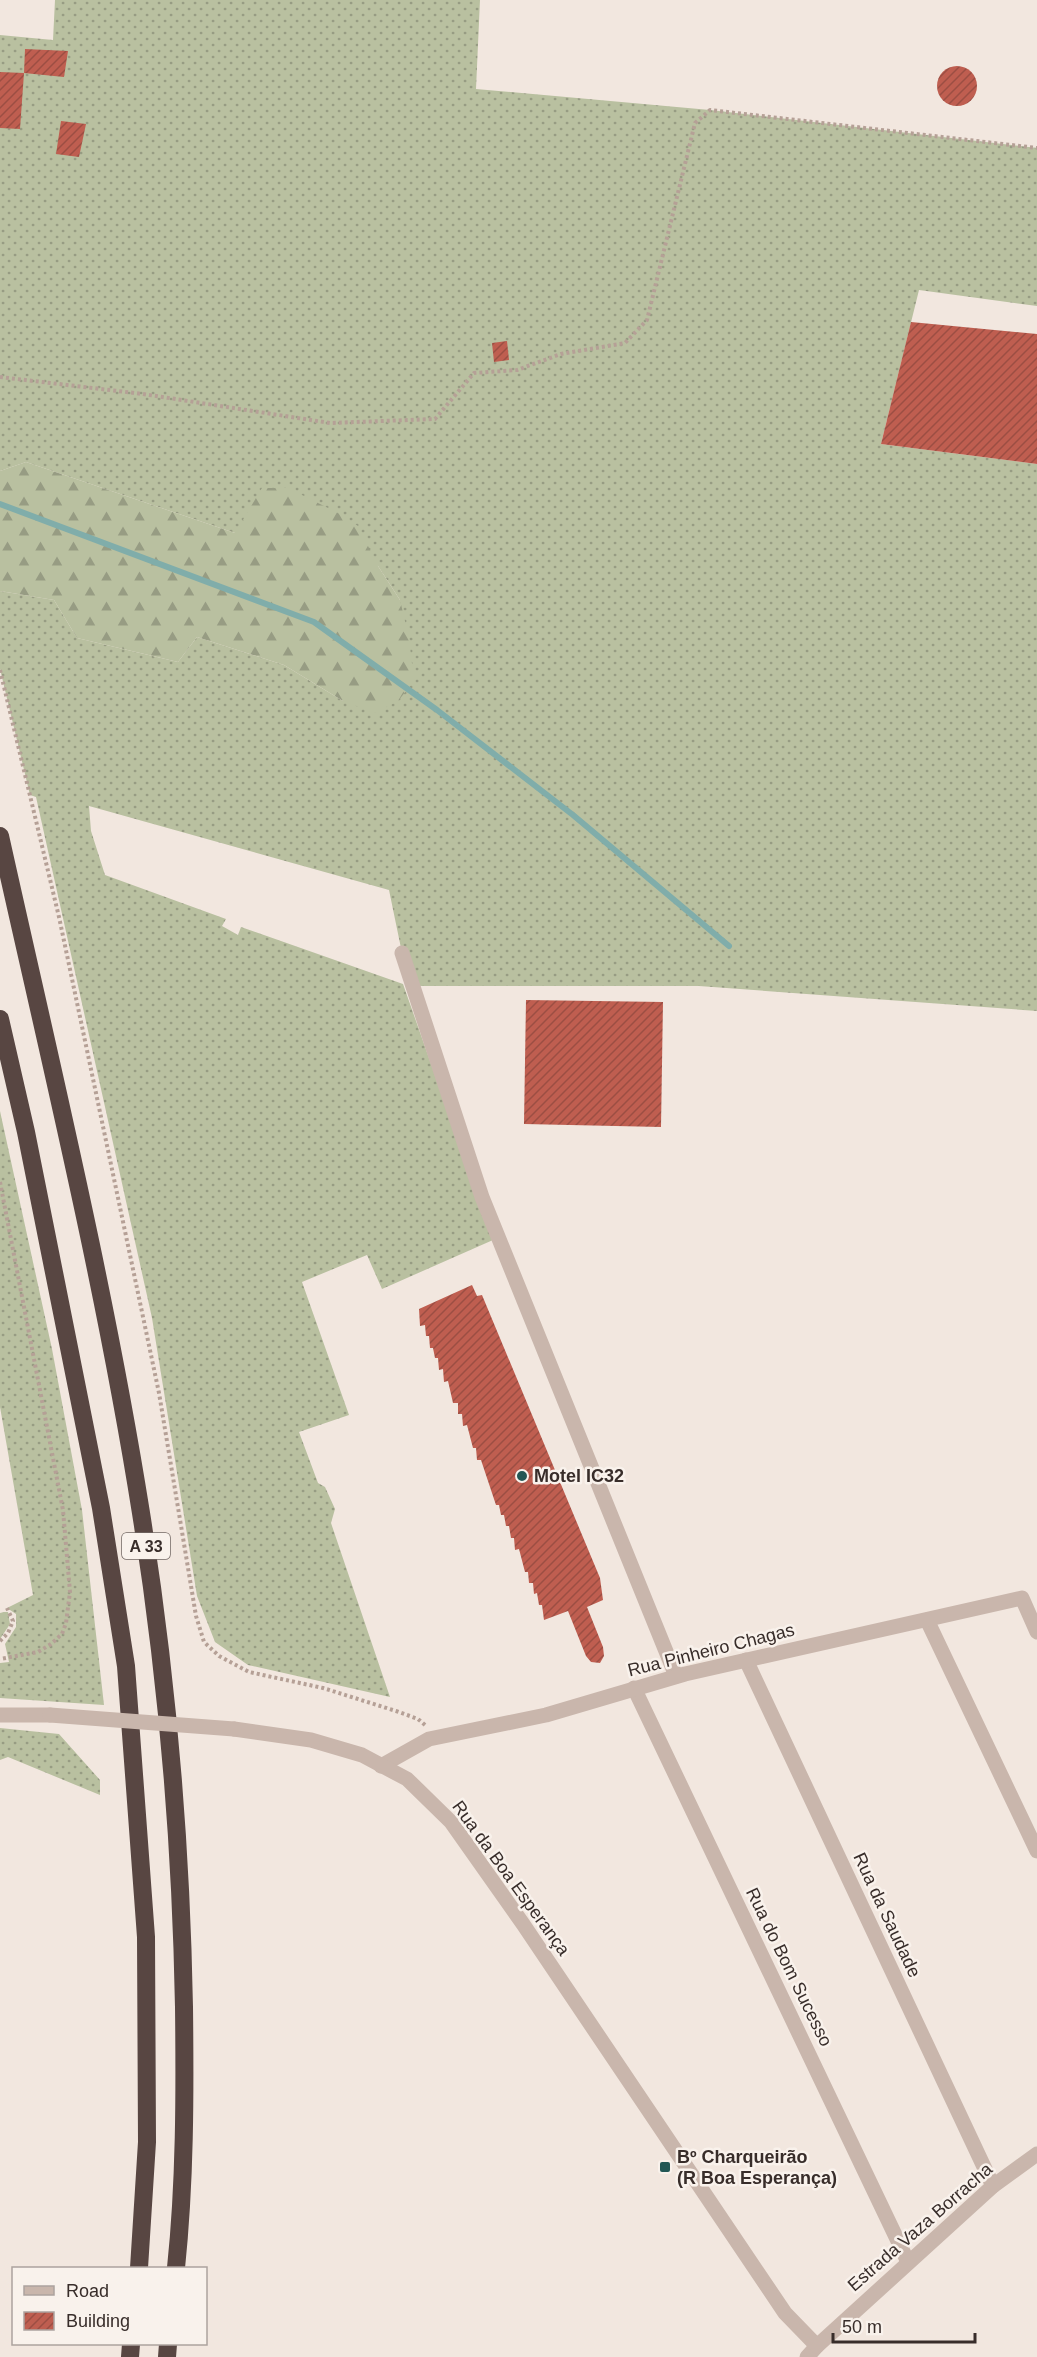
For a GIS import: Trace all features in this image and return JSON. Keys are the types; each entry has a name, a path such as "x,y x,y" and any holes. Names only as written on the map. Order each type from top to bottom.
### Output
{"highway":[{"name":"A 33","path":"0,836 104,1313 153,1592 171,1751 183,1951 183,2142 176,2267"},
{"name":"A 33","path":"0,1019 26,1132 98,1496 126,1666 146,1937 147,2142 144,2219 139,2267"}],"street":[{"path":"402,953 482,1197 676,1676"},
{"name":"Rua Pinheiro Chagas","path":"381,1766 429,1739 546,1715 676,1676 1022,1598 1037,1632"},
{"path":"927,1620 1037,1851"},
{"name":"Rua da Saudade","path":"746,1660 993,2186"},
{"name":"Rua do Bom Sucesso","path":"634,1688 908,2262"},
{"name":"Rua da Boa Esperança","path":"0,1715 50,1715 234,1729 311,1740 362,1755 407,1779 451,1822 523,1924 812,2352"},
{"name":"Estrada Vaza Borracha","path":"812,2352 993,2186 1037,2154"}],"path":[{"path":"0,377 143,394 330,423 435,419 474,373 517,370 561,354 625,343 647,320 695,123 710,110 1037,148"},
{"path":"0,670 59,917 159,1393 196,1616 204,1642 219,1656 249,1672 323,1688 396,1711 418,1719 439,1737"},
{"path":"0,1182 63,1510 70,1592 66,1623 62,1634 38,1652 0,1659"},
{"path":"0,1641 8,1633 13,1622 7,1608"}],"green space":[{"path":"55,0 480,0 476,89 710,110 1037,148 1037,306 919,290 881,444 1037,464 1037,1011 699,986 413,986 402,953 389,890 89,806 91,831 105,875 226,919 222,926 238,935 241,927 403,984 493,1240 382,1289 367,1255 302,1282 349,1415 299,1432 318,1483 325,1487 335,1509 331,1523 390,1697 248,1665 215,1642 197,1596 152,1318 36,797 30,795 0,669 0,591 54,600 77,638 178,662 197,637 284,665 343,701 400,600 378,566 235,533 26,462 0,471 0,35 53,40"},
{"path":"26,462 235,533 262,488 288,488 338,513 358,526 378,566 400,600 409,638 414,681 398,701 375,713 343,701 284,665 197,637 178,662 77,638 54,600 0,591 0,471"},
{"path":"0,1111 52,1349 82,1510 104,1705 0,1698 0,1663 9,1662 5,1644 16,1627 16,1614 7,1608 33,1595 0,1407"},
{"path":"8,1612 10,1624 0,1639 0,1613"},
{"path":"0,1728 59,1734 100,1780 100,1795 8,1757 0,1760"}],"building":[{"path":"25,49 68,51 64,77 24,73"},
{"path":"957,66 965,67 971,72 976,78 976,94 971,100 965,105 957,106 949,105 943,100 938,94 937,86 938,78 943,72 949,67"},
{"path":"0,72 24,73 20,129 0,128"},
{"path":"61,121 86,124 79,157 56,154"},
{"path":"911,322 1037,334 1037,464 881,444"},
{"path":"507,341 509,360 494,362 492,343"},
{"path":"526,1000 663,1002 661,1127 524,1124"},
{"name":"Motel IC32","path":"472,1285 477,1296 482,1295 600,1578 603,1600 587,1607 603,1647 604,1656 600,1663 591,1662 586,1656 568,1611 544,1620 542,1605 539,1605 537,1593 534,1594 533,1583 529,1583 528,1572 525,1572 519,1549 515,1550 514,1538 511,1538 509,1526 506,1526 499,1505 496,1505 481,1460 477,1460 476,1448 473,1448 467,1425 463,1426 462,1414 458,1414 458,1403 453,1403 448,1381 444,1382 443,1369 439,1370 438,1358 435,1358 433,1348 430,1348 425,1325 420,1326 419,1309"}],"waterway":[{"path":"0,504 314,622 437,710 573,815 729,946"}],"place":[{"name":"Motel IC32","path":"522,1476"},
{"name":"Bº Charqueirão (R Boa Esperança)","path":"665,2167"}]}
